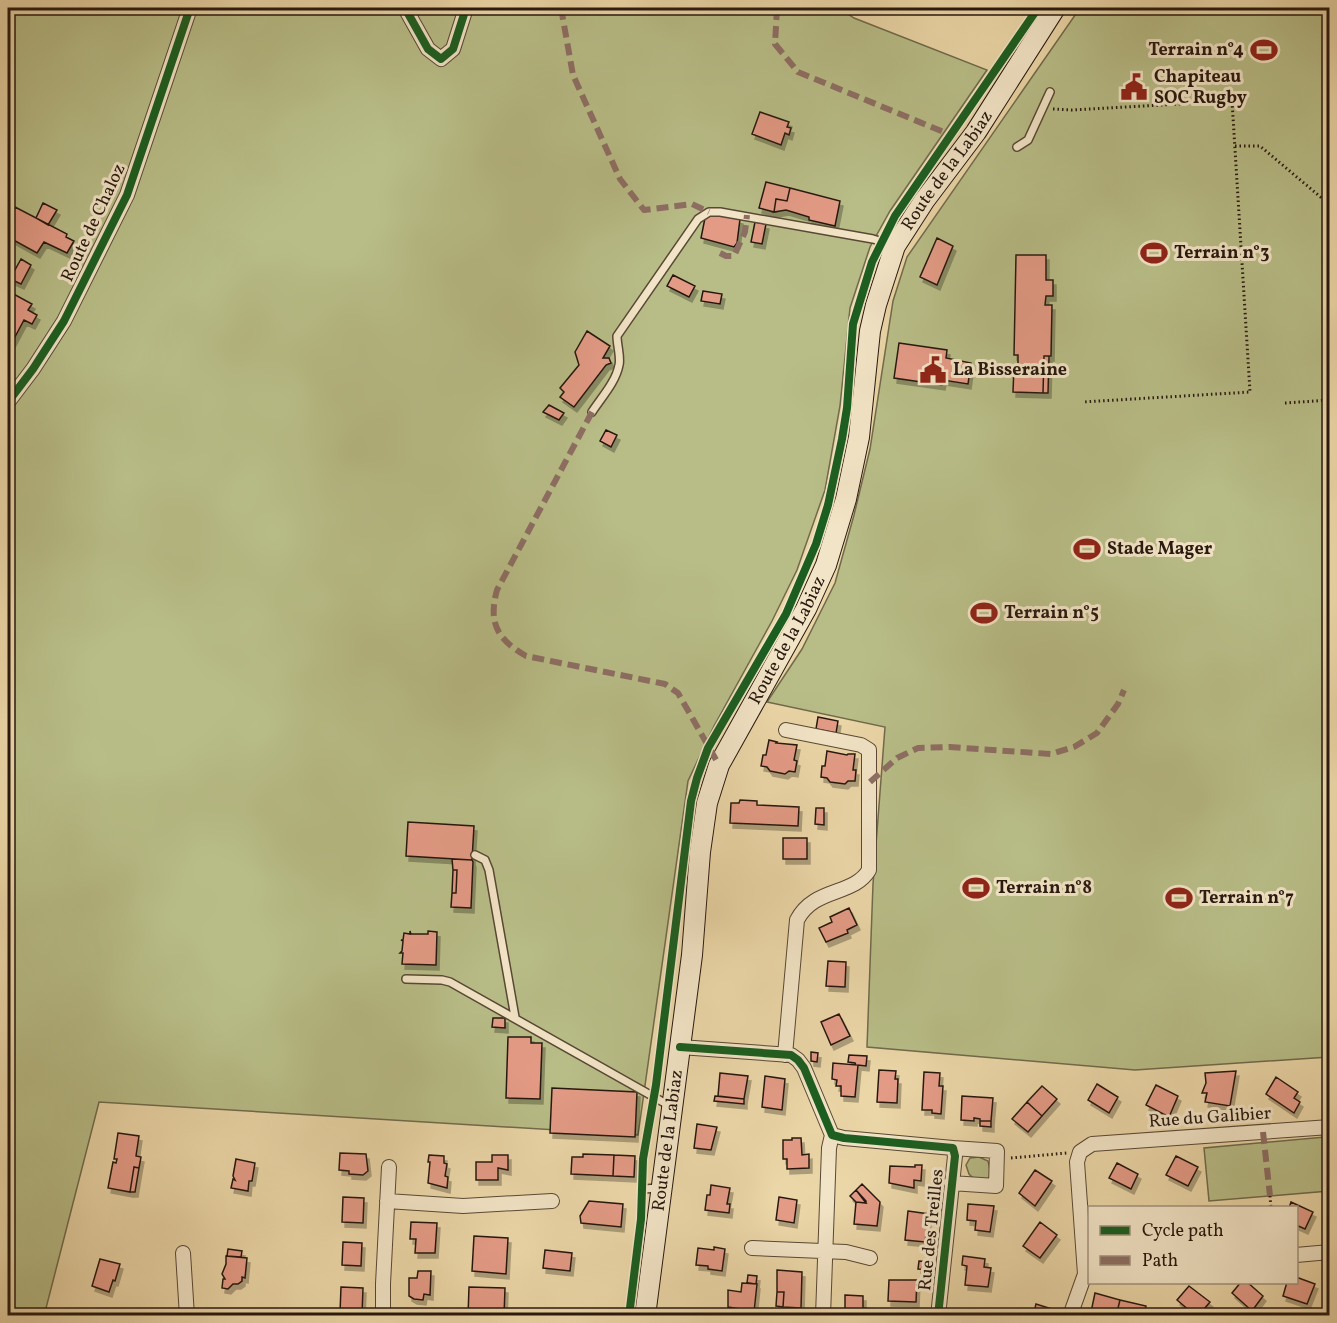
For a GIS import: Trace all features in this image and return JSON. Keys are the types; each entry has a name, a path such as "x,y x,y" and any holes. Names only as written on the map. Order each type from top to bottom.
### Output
{"main road":[{"name":"Route de la Labiaz","path":"645,1316 652,1189 672,1107 692,955 700,852 707,803 719,765 806,609 826,565 846,499 859,437 870,331 895,246 924,201 976,132 1055,8"}],"street":[{"name":"Route de Chaloz","path":"8,402 64,321 126,195 190,8"},
{"path":"405,8 428,49 441,59 453,49 466,8"},
{"path":"785,1055 797,920 810,902 858,882 866,876 869,870 870,817 869,750 861,745 786,730"},
{"path":"680,1047 785,1055 798,1060 804,1068 832,1136 829,1148 823,1316"},
{"name":"Rue du Galibier","path":"1080,1152 1092,1144 1329,1127"},
{"name":"Rue des Treilles","path":"832,1136 997,1151 996,1186 951,1183"},
{"name":"Rue des Treilles","path":"938,1316 955,1156 953,1148"},
{"path":"1070,1316 1087,1274 1077,1162 1080,1152"},
{"path":"383,1316 389,1167"},
{"path":"387,1201 463,1206 552,1201"},
{"path":"752,1248 846,1251 870,1258"},
{"path":"1298,1255 1329,1252"},
{"path":"183,1253 187,1316"}],"lane":[{"path":"1017,147 1028,140 1050,92"},
{"path":"592,412 615,378 620,363 616,349 617,336 698,219 709,212 747,215 873,239 895,246"},
{"path":"475,855 485,860 489,870 515,1017"},
{"path":"405,979 450,982 672,1107"}],"path":[{"path":"1042,109 1072,110 1232,101 1250,392 1083,402"},
{"path":"1235,146 1260,146 1329,205"},
{"path":"1285,404 1329,400"},
{"path":"997,1160 1080,1152"},
{"path":"1270,1196 1271,1206"}],"green space":[{"path":"8,8 839,8 854,18 987,70 890,211 870,247 850,308 840,406 825,490 797,570 772,621 714,726 688,781 638,1135 99,1102 44,1316 8,1315"},
{"name":"Stade Mager","path":"1080,8 1329,8 1329,1057 1135,1070 867,1047 873,884 885,727 767,702 802,649 835,583 870,449 893,301 907,257"},
{"path":"1325,1137 1329,1191 1209,1201 1204,1148"},
{"path":"979,1157 988,1161 991,1174 987,1182 975,1180 969,1174 966,1165 970,1158"}],"building":[{"path":"760,112 789,122 787,127 791,128 789,135 785,133 781,145 752,134"},
{"path":"766,182 790,188 787,201 776,199 774,212 759,208"},
{"path":"790,188 840,201 835,226 809,220 809,217 786,210 774,212 776,199 787,201"},
{"path":"43,203 57,210 48,225 36,218"},
{"path":"15,207 67,234 66,237 74,241 67,253 44,242 37,253 8,237 8,219"},
{"path":"713,214 740,219 737,243 734,247 701,238 705,218"},
{"path":"755,222 766,224 762,244 751,242"},
{"path":"937,238 953,246 937,285 920,277"},
{"path":"1016,255 1046,255 1046,280 1053,280 1053,296 1046,296 1045,305 1052,305 1051,356 1044,356 1043,393 1013,392 1014,366 1018,366 1018,355 1014,355"},
{"path":"21,259 31,265 21,284 10,279"},
{"path":"673,275 695,286 689,297 667,286"},
{"path":"8,291 32,304 28,310 37,315 32,324 24,320 8,350"},
{"path":"703,291 722,294 720,304 701,301"},
{"path":"587,331 610,346 603,358 609,358 611,363 606,365 574,407 560,397 564,392 560,388 579,365 575,352"},
{"name":"La Bisseraine","path":"899,343 947,350 946,358 971,363 968,384 943,380 942,385 894,378"},
{"path":"1044,356 1049,356 1048,393 1043,393"},
{"path":"549,405 564,413 559,420 543,412"},
{"path":"606,430 617,435 611,447 600,441"},
{"path":"818,717 838,721 836,733 816,729"},
{"path":"769,740 797,745 794,760 797,761 795,772 789,771 785,774 770,771 767,767 761,766"},
{"path":"827,751 847,755 855,754 853,770 856,770 855,781 848,781 845,784 830,782 827,778 821,777"},
{"path":"740,800 757,801 757,805 799,807 798,826 730,823 731,803 739,803"},
{"path":"816,808 824,808 824,825 815,824"},
{"path":"408,822 474,826 472,860 406,856"},
{"path":"783,838 807,838 807,859 783,859"},
{"path":"452,859 472,860 473,862 471,908 451,907 452,893 456,893 457,870 453,870"},
{"path":"453,870 457,870 456,893 452,893"},
{"path":"849,908 857,925 847,930 848,933 826,942 819,928 832,922 830,917"},
{"path":"410,931 411,934 437,932 436,965 402,964 403,953 400,953 403,941 401,940 403,940 404,933 410,934"},
{"path":"828,961 846,962 845,987 826,986"},
{"path":"839,1014 850,1036 831,1045 821,1022"},
{"path":"493,1018 505,1018 505,1028 492,1027"},
{"path":"508,1037 531,1037 531,1043 542,1043 540,1099 506,1098"},
{"path":"811,1052 818,1053 817,1062 811,1061"},
{"path":"849,1055 867,1056 866,1066 858,1065 855,1097 841,1096 841,1086 836,1086 837,1080 832,1079 833,1063 856,1065 848,1062"},
{"path":"879,1070 896,1071 897,1103 877,1102"},
{"path":"1236,1071 1230,1106 1205,1102 1207,1093 1202,1093 1206,1083 1205,1073"},
{"path":"924,1072 940,1073 939,1086 943,1086 941,1114 932,1113 932,1110 922,1110"},
{"path":"720,1073 748,1076 744,1099 718,1096"},
{"path":"765,1076 785,1079 782,1110 762,1107"},
{"path":"1276,1077 1298,1092 1294,1098 1300,1102 1294,1113 1266,1094"},
{"path":"1097,1084 1118,1097 1109,1113 1088,1100"},
{"path":"1156,1085 1178,1096 1169,1117 1146,1105"},
{"path":"1042,1086 1057,1099 1042,1116 1027,1102"},
{"path":"552,1088 637,1092 635,1137 550,1133"},
{"path":"715,1096 744,1099 744,1104 714,1101"},
{"path":"962,1096 993,1098 991,1121 980,1121 974,1118 974,1121 961,1120"},
{"path":"1027,1102 1042,1116 1028,1132 1012,1119"},
{"path":"980,1121 991,1121 991,1127 980,1126"},
{"path":"697,1124 717,1127 711,1150 694,1148"},
{"path":"118,1133 139,1136 136,1156 141,1157 139,1168 134,1167 130,1192 108,1188 113,1162 116,1163 117,1159 114,1159"},
{"path":"792,1138 801,1138 802,1155 809,1154 809,1168 787,1169 787,1159 783,1159 783,1140 792,1140"},
{"path":"340,1153 366,1154 368,1171 363,1175 349,1174 349,1171 339,1170"},
{"path":"583,1154 614,1155 613,1176 571,1174 572,1157 583,1157"},
{"path":"429,1155 444,1156 444,1163 447,1164 445,1176 448,1177 447,1188 428,1183"},
{"path":"492,1155 508,1155 508,1170 498,1168 498,1180 476,1180 476,1162 492,1162"},
{"path":"614,1155 635,1156 634,1177 613,1176"},
{"path":"1176,1156 1198,1167 1188,1186 1166,1175"},
{"path":"236,1159 255,1163 248,1191 231,1188 233,1179 235,1180 233,1176"},
{"path":"1117,1163 1138,1174 1131,1189 1109,1178"},
{"path":"915,1165 922,1165 921,1181 914,1180 914,1188 889,1183 890,1166 915,1167"},
{"path":"134,1167 139,1168 135,1192 130,1192"},
{"path":"1035,1170 1052,1181 1035,1206 1019,1193"},
{"path":"862,1184 880,1202 877,1226 854,1224 856,1202 866,1203 856,1190"},
{"path":"711,1185 730,1188 727,1204 730,1204 729,1213 705,1210"},
{"path":"856,1190 866,1203 856,1202 850,1196"},
{"path":"343,1197 364,1198 363,1223 342,1222"},
{"path":"779,1197 797,1200 794,1223 776,1220"},
{"path":"589,1201 623,1204 621,1227 581,1223 580,1216"},
{"path":"1291,1202 1313,1212 1305,1229 1298,1226 1298,1206 1290,1206"},
{"path":"968,1204 994,1206 990,1232 975,1230 976,1221 967,1220"},
{"path":"908,1211 929,1214 925,1242 905,1240"},
{"path":"411,1222 437,1223 435,1253 415,1253 416,1239 410,1239"},
{"path":"1040,1222 1057,1235 1040,1258 1023,1246"},
{"path":"474,1236 508,1238 506,1274 472,1271"},
{"path":"343,1242 362,1243 361,1266 342,1265"},
{"path":"714,1247 725,1249 722,1271 696,1265 698,1248 714,1250"},
{"path":"228,1249 242,1251 241,1257 227,1256"},
{"path":"545,1250 572,1253 570,1271 543,1268"},
{"path":"226,1256 247,1258 245,1278 242,1277 242,1281 233,1284 228,1289 222,1288 223,1279 225,1279 222,1274"},
{"path":"963,1256 985,1259 984,1267 991,1268 988,1287 965,1285 967,1266 962,1265"},
{"path":"100,1259 120,1264 109,1292 92,1286"},
{"path":"919,1261 930,1262 930,1270 918,1269"},
{"path":"777,1270 802,1272 801,1308 783,1307 784,1292 777,1292"},
{"path":"418,1271 431,1271 430,1295 424,1294 423,1300 409,1296 409,1278 417,1278"},
{"path":"748,1275 757,1276 756,1284 747,1283"},
{"path":"1298,1278 1315,1284 1307,1304 1283,1296 1286,1284 1298,1284"},
{"path":"889,1280 917,1280 916,1302 888,1301"},
{"path":"742,1283 757,1284 754,1312 728,1307 728,1290 741,1292"},
{"path":"1239,1284 1249,1284 1263,1296 1252,1311 1232,1293"},
{"path":"1189,1286 1210,1302 1198,1316 1177,1300"},
{"path":"341,1287 363,1288 362,1314 340,1313"},
{"path":"469,1287 505,1288 504,1316 468,1316"},
{"path":"777,1292 784,1292 783,1307 776,1306"},
{"path":"1095,1293 1120,1300 1116,1316 1104,1316 1091,1312"},
{"path":"845,1295 863,1296 863,1308 871,1309 870,1316 845,1316"},
{"path":"1120,1300 1146,1306 1144,1316 1116,1316"},
{"path":"1036,1304 1055,1310 1053,1316 1033,1316"},
{"path":"969,1309 988,1311 988,1316 968,1316"}],"marked path":[{"path":"561,8 573,75 620,179 644,210 692,204 709,212"},
{"path":"777,8 775,44 798,72 951,135"},
{"path":"720,253 734,256 745,232 747,215"},
{"path":"592,412 497,590 494,602 497,629 508,643 526,656 665,684 678,693 719,765"},
{"path":"870,782 897,758 918,748 950,747 1051,754 1074,747 1097,733 1118,704 1124,690"},
{"path":"1263,1132 1270,1196"}],"cycle path":[{"path":"8,402 64,321 127,195 190,8"},
{"path":"405,8 428,49 441,59 453,49 466,8"},
{"path":"629,1316 641,1219 643,1159 656,1085 691,801 697,778 708,748 786,614 816,544 828,505 842,439 847,408 853,324 872,262 895,216 1038,8"},
{"path":"680,1047 791,1055 804,1068 832,1135 953,1148 955,1156 938,1316"}],"place":[{"name":"Terrain n°4","path":"1264,50"},
{"name":"Chapiteau SOC Rugby","path":"1134,87"},
{"name":"Terrain n°3","path":"1154,253"},
{"name":"La Bisseraine","path":"933,370"},
{"name":"Stade Mager","path":"1087,549"},
{"name":"Terrain n°5","path":"984,613"},
{"name":"Terrain n°8","path":"976,888"},
{"name":"Terrain n°7","path":"1179,898"}]}
